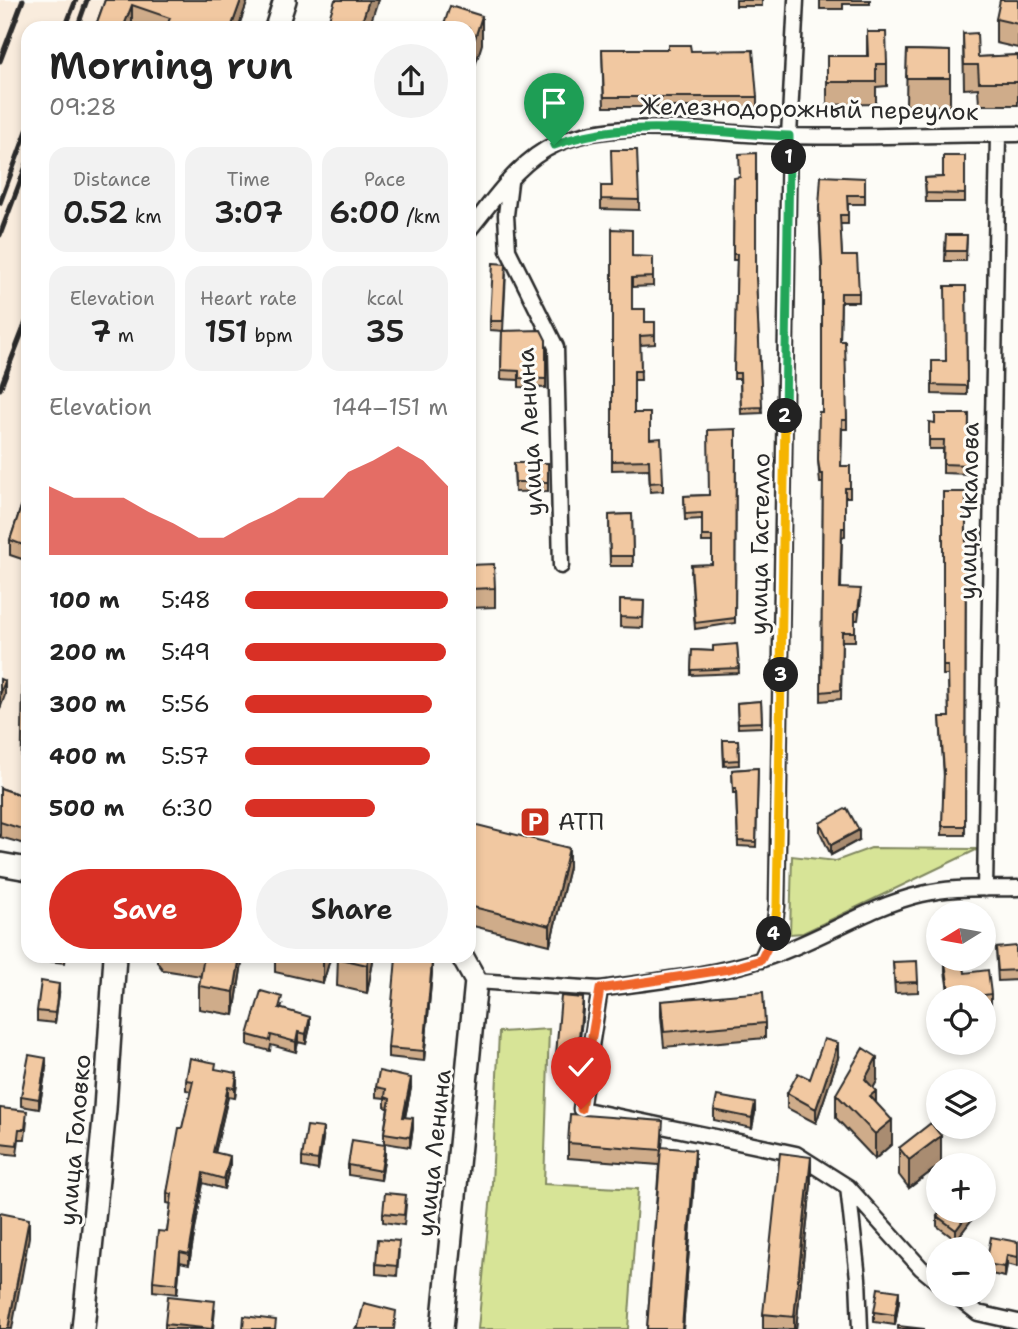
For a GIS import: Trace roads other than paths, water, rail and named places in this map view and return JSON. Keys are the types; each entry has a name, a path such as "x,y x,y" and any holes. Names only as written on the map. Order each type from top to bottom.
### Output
{"main road":[{"path":"278,21 285,0"},
{"path":"0,864 21,868"},
{"name":"улица Головко","path":"83,1329 105,1109 115,963"},
{"path":"466,963 476,981"},
{"name":"улица Ленина","path":"442,1329 476,981"}],"street":[{"name":"улица Гастелло","path":"761,960 774,934 777,906 789,136 796,0"},
{"name":"Железнодорожный переулок","path":"476,222 530,160 554,145 579,135 645,130 789,136 1018,134"},
{"name":"улица Чкалова","path":"985,889 998,134"},
{"name":"улица Ленина","path":"510,181 506,215 508,250 556,348 561,566"},
{"path":"476,981 600,989 729,969 796,949 899,900 950,889 1018,888"},
{"path":"600,989 581,1109 796,1154 848,1187 926,1272"},
{"path":"848,1187 859,1278 860,1329"},
{"path":"970,1307 978,1313 1018,1322"}],"railway":[{"path":"0,61 23,0"},
{"path":"68,21 76,0"},
{"path":"80,21 87,0"},
{"path":"0,203 21,147"},
{"path":"0,235 21,180"},
{"path":"0,389 21,335"}],"place":[{"name":"АТП","path":"535,822"}]}
